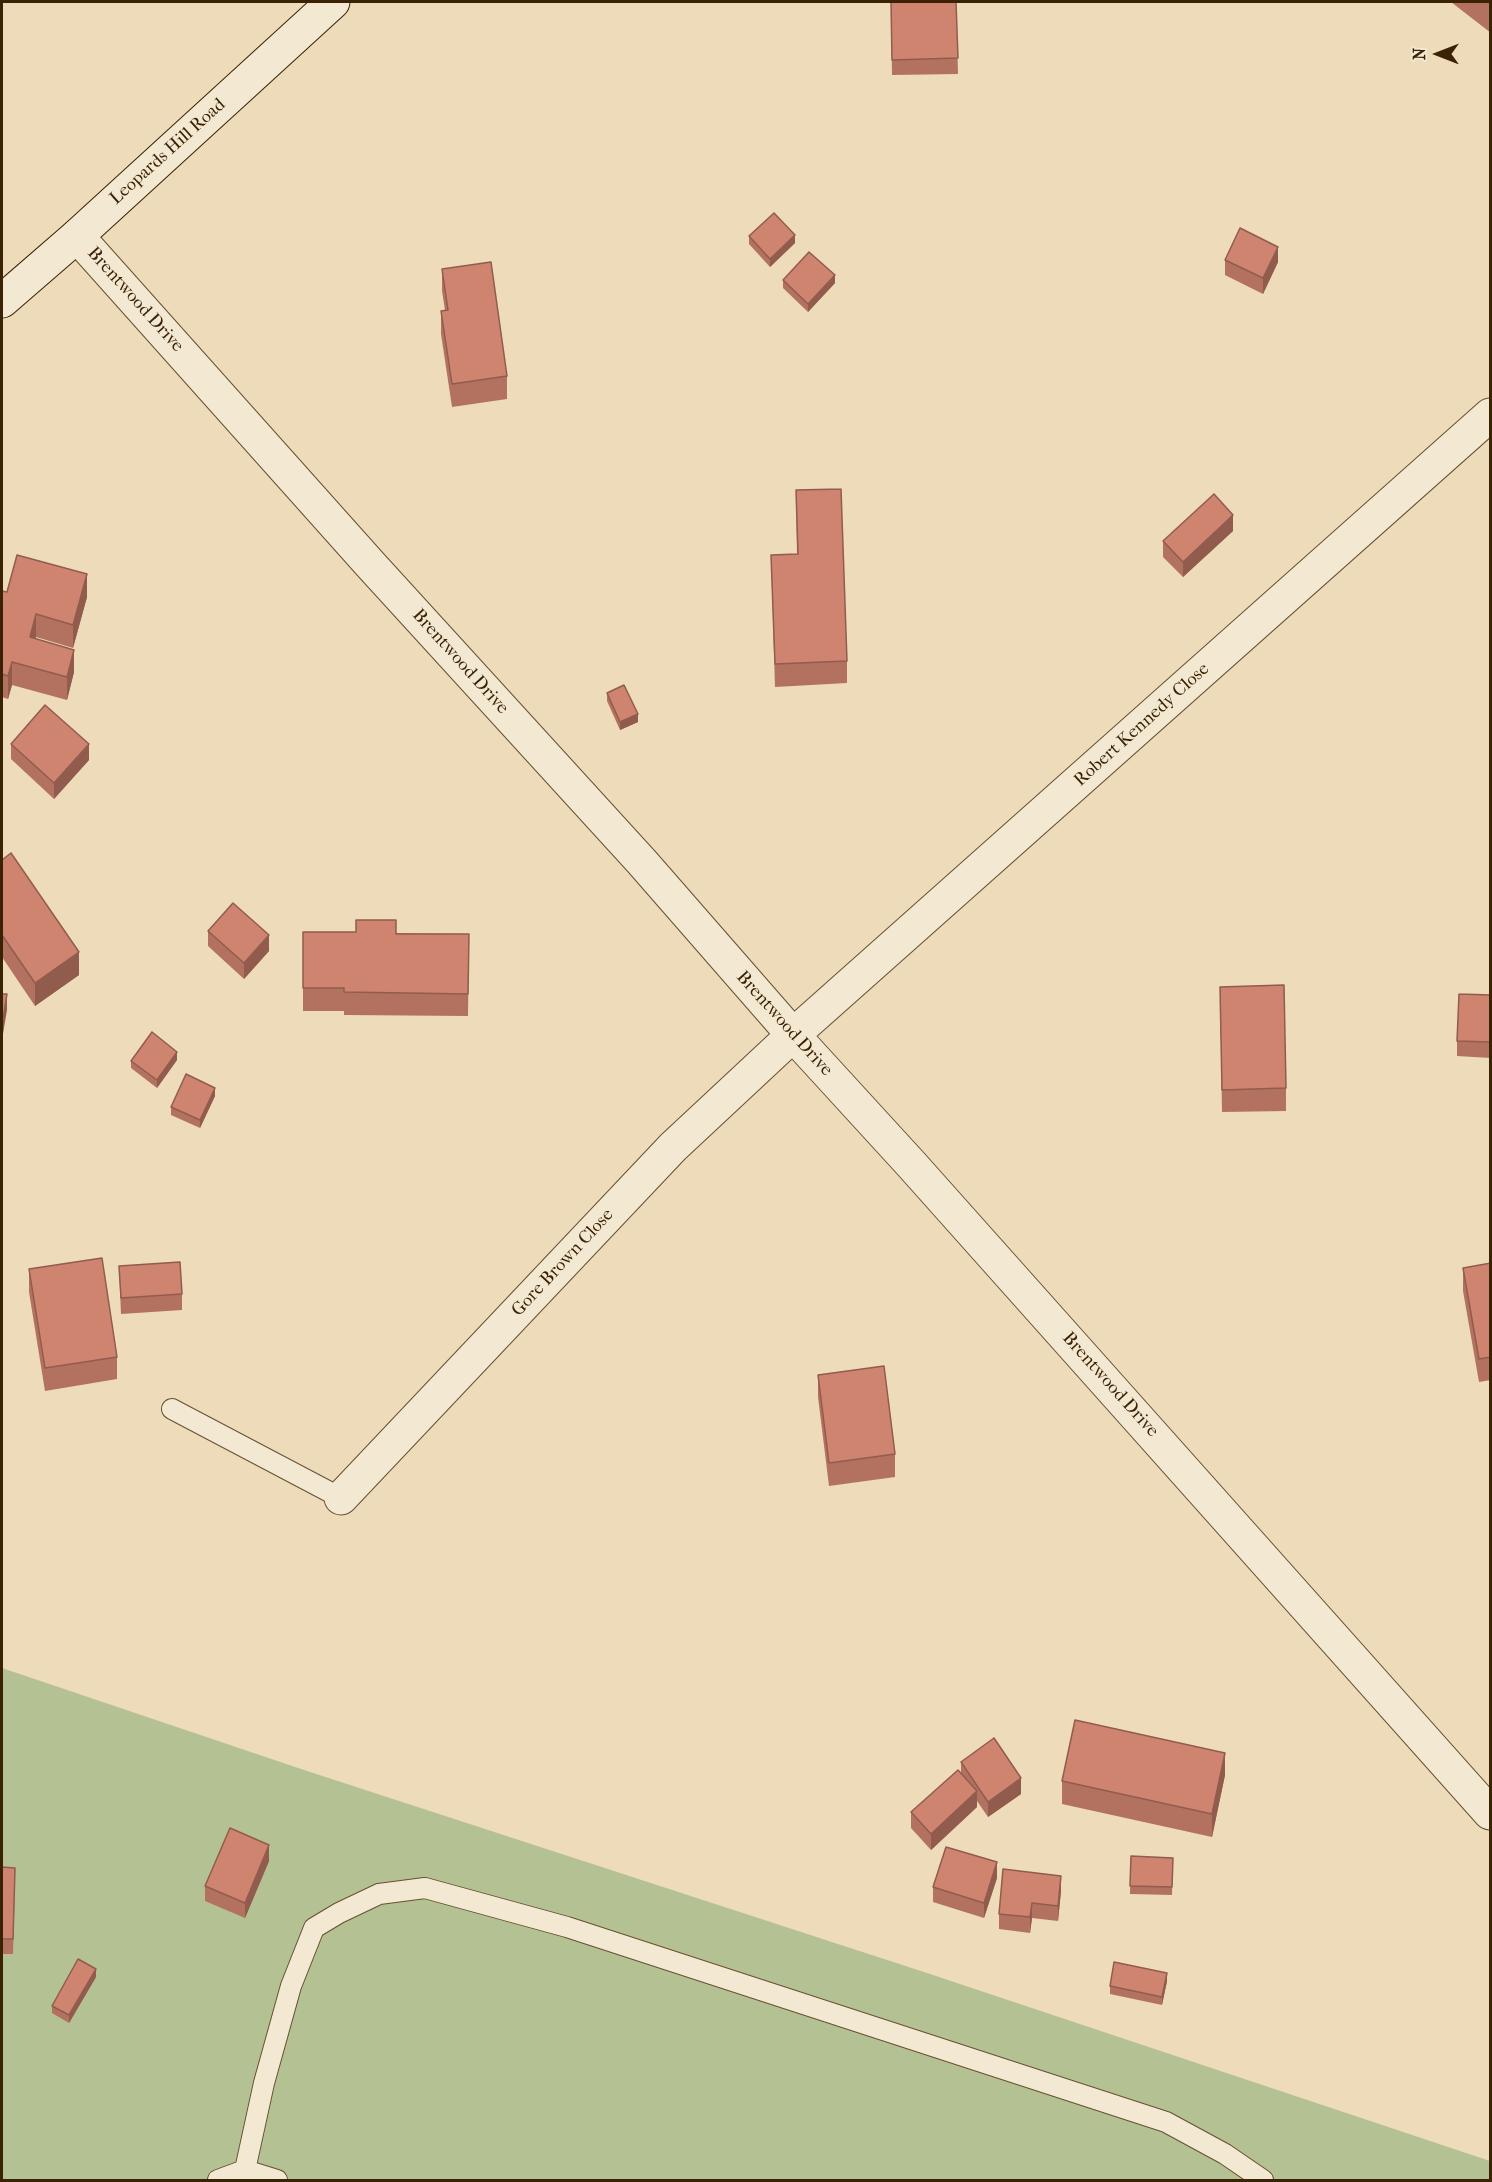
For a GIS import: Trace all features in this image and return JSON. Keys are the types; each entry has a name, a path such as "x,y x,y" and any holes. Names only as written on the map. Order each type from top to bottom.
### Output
{"street":[{"name":"Leopards Hill Road","path":"2,301 77,236 333,2"},
{"name":"Brentwood Drive","path":"77,236 642,862 793,1035 1116,1392 1491,1813"},
{"name":"Robert Kennedy Close","path":"793,1035 1491,416"},
{"name":"Gore Brown Close","path":"341,1498 673,1147 793,1035"}],"lane":[{"path":"172,1410 341,1498"},
{"path":"245,2170 264,2084 291,1986 314,1928 379,1894 425,1888 567,1927 1166,2122 1225,2154 1263,2181"},
{"path":"218,2181 245,2170 277,2181"}],"green space":[{"path":"2,1668 304,1770 930,1974 1490,2161 1490,2180 2,2180"}],"building":[{"path":"891,2 956,2 958,58 892,60"},
{"path":"774,213 795,235 770,259 749,236"},
{"path":"1240,228 1278,247 1263,278 1225,260"},
{"path":"809,252 835,275 808,304 783,280"},
{"path":"491,262 507,376 452,384 441,311 448,310 442,269"},
{"path":"841,489 847,661 775,664 771,555 798,554 796,490"},
{"path":"1214,494 1233,515 1183,562 1163,541"},
{"path":"17,555 87,574 73,625 36,614 30,637 74,650 67,677 12,662 8,676 2,674 2,591 7,592"},
{"path":"624,685 638,714 620,722 607,693"},
{"path":"45,705 89,744 54,783 11,744"},
{"path":"11,853 79,952 35,983 2,935 2,860"},
{"path":"233,903 269,935 244,963 208,931"},
{"path":"356,920 396,920 396,934 469,934 468,994 344,992 344,988 303,988 303,932 356,932"},
{"path":"1284,985 1286,1088 1222,1090 1220,987"},
{"path":"2,994 7,994 2,1025"},
{"path":"1459,994 1491,995 1491,1042 1457,1041"},
{"path":"152,1032 177,1052 157,1080 131,1061"},
{"path":"186,1074 215,1088 200,1120 171,1107"},
{"path":"102,1258 117,1357 45,1368 29,1269"},
{"path":"180,1262 182,1294 121,1298 119,1266"},
{"path":"1491,1263 1491,1357 1479,1359 1463,1268"},
{"path":"884,1366 895,1454 829,1463 818,1375"},
{"path":"1075,1720 1225,1753 1212,1814 1062,1781"},
{"path":"994,1738 1021,1778 988,1802 961,1762"},
{"path":"958,1770 977,1791 931,1834 911,1812"},
{"path":"230,1828 269,1845 245,1903 205,1886"},
{"path":"946,1847 997,1862 984,1903 933,1887"},
{"path":"1131,1856 1173,1858 1172,1887 1130,1886"},
{"path":"2,1867 15,1868 13,1939 2,1939"},
{"path":"1003,1869 1061,1876 1058,1906 1032,1903 1030,1917 999,1914"},
{"path":"78,1959 96,1969 69,2015 52,2006"},
{"path":"1114,1962 1167,1973 1162,1997 1110,1986"}]}
